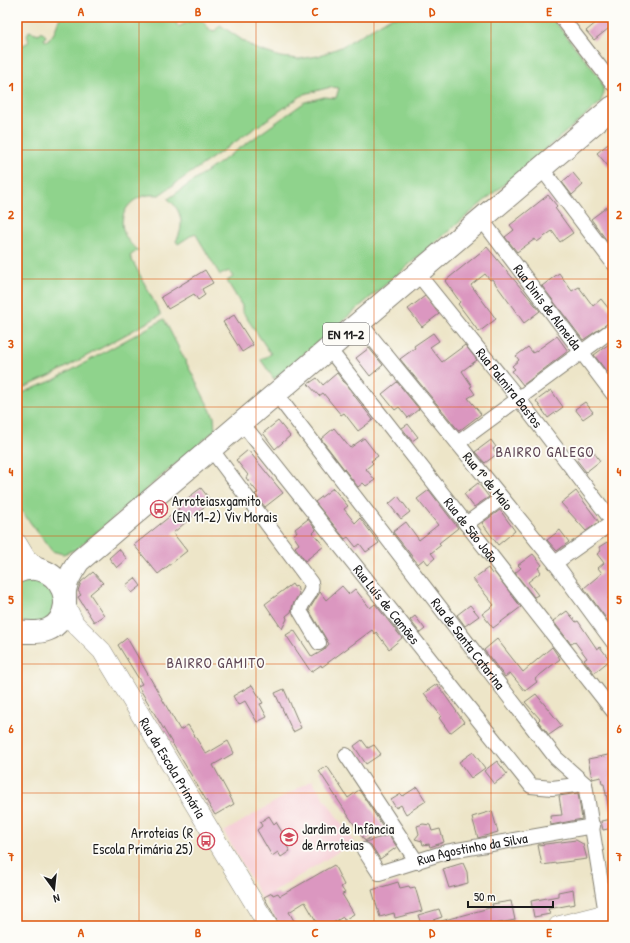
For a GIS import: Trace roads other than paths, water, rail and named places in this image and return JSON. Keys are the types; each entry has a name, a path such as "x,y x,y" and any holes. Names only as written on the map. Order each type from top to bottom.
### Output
{"main road":[{"name":"EN 11-2","path":"17,572 24,570 64,568 79,561 542,169 613,107"},
{"name":"EN 11-2","path":"44,631 56,623 61,616 65,601 68,578 79,561"},
{"path":"43,570 57,580 65,601"},
{"path":"19,631 30,634 44,631"}],"street":[{"path":"561,17 613,84"},
{"path":"542,169 613,263"},
{"name":"Rua Dinis de Almeida","path":"482,220 613,394"},
{"name":"Rua Palmira Bastos","path":"418,274 518,398 613,522"},
{"name":"Rua 1º de Maio","path":"360,323 555,563 613,642"},
{"path":"458,443 613,329"},
{"name":"Rua de São João","path":"329,349 613,711"},
{"name":"Rua de Santa Catarina","path":"276,394 556,758 585,784"},
{"name":"Rua Luís de Camões","path":"242,423 531,786 552,788 585,784"},
{"path":"211,449 311,583 311,591 300,607 300,611 319,643"},
{"path":"466,524 502,498"},
{"path":"555,563 613,522"},
{"path":"17,543 26,558 43,570"},
{"name":"Rua da Escola Primária","path":"65,601 70,618 102,651 268,926"},
{"path":"44,631 65,629 85,634"},
{"path":"346,755 417,862"},
{"path":"558,926 610,913 585,784"},
{"name":"Rua Agostinho da Silva","path":"364,850 379,873 446,852 593,826"}],"place":[{"name":"Arroteiasxgamito (EN 11-2) Viv Morais","path":"159,509"},
{"name":"Jardim de Infância de Arroteias","path":"289,837"},
{"name":"Arroteias (R Escola Primária 25)","path":"206,841"}],"district":[{"name":"BAIRRO GALEGO","path":"545,452"},
{"name":"BAIRRO GAMITO","path":"216,663"}]}
